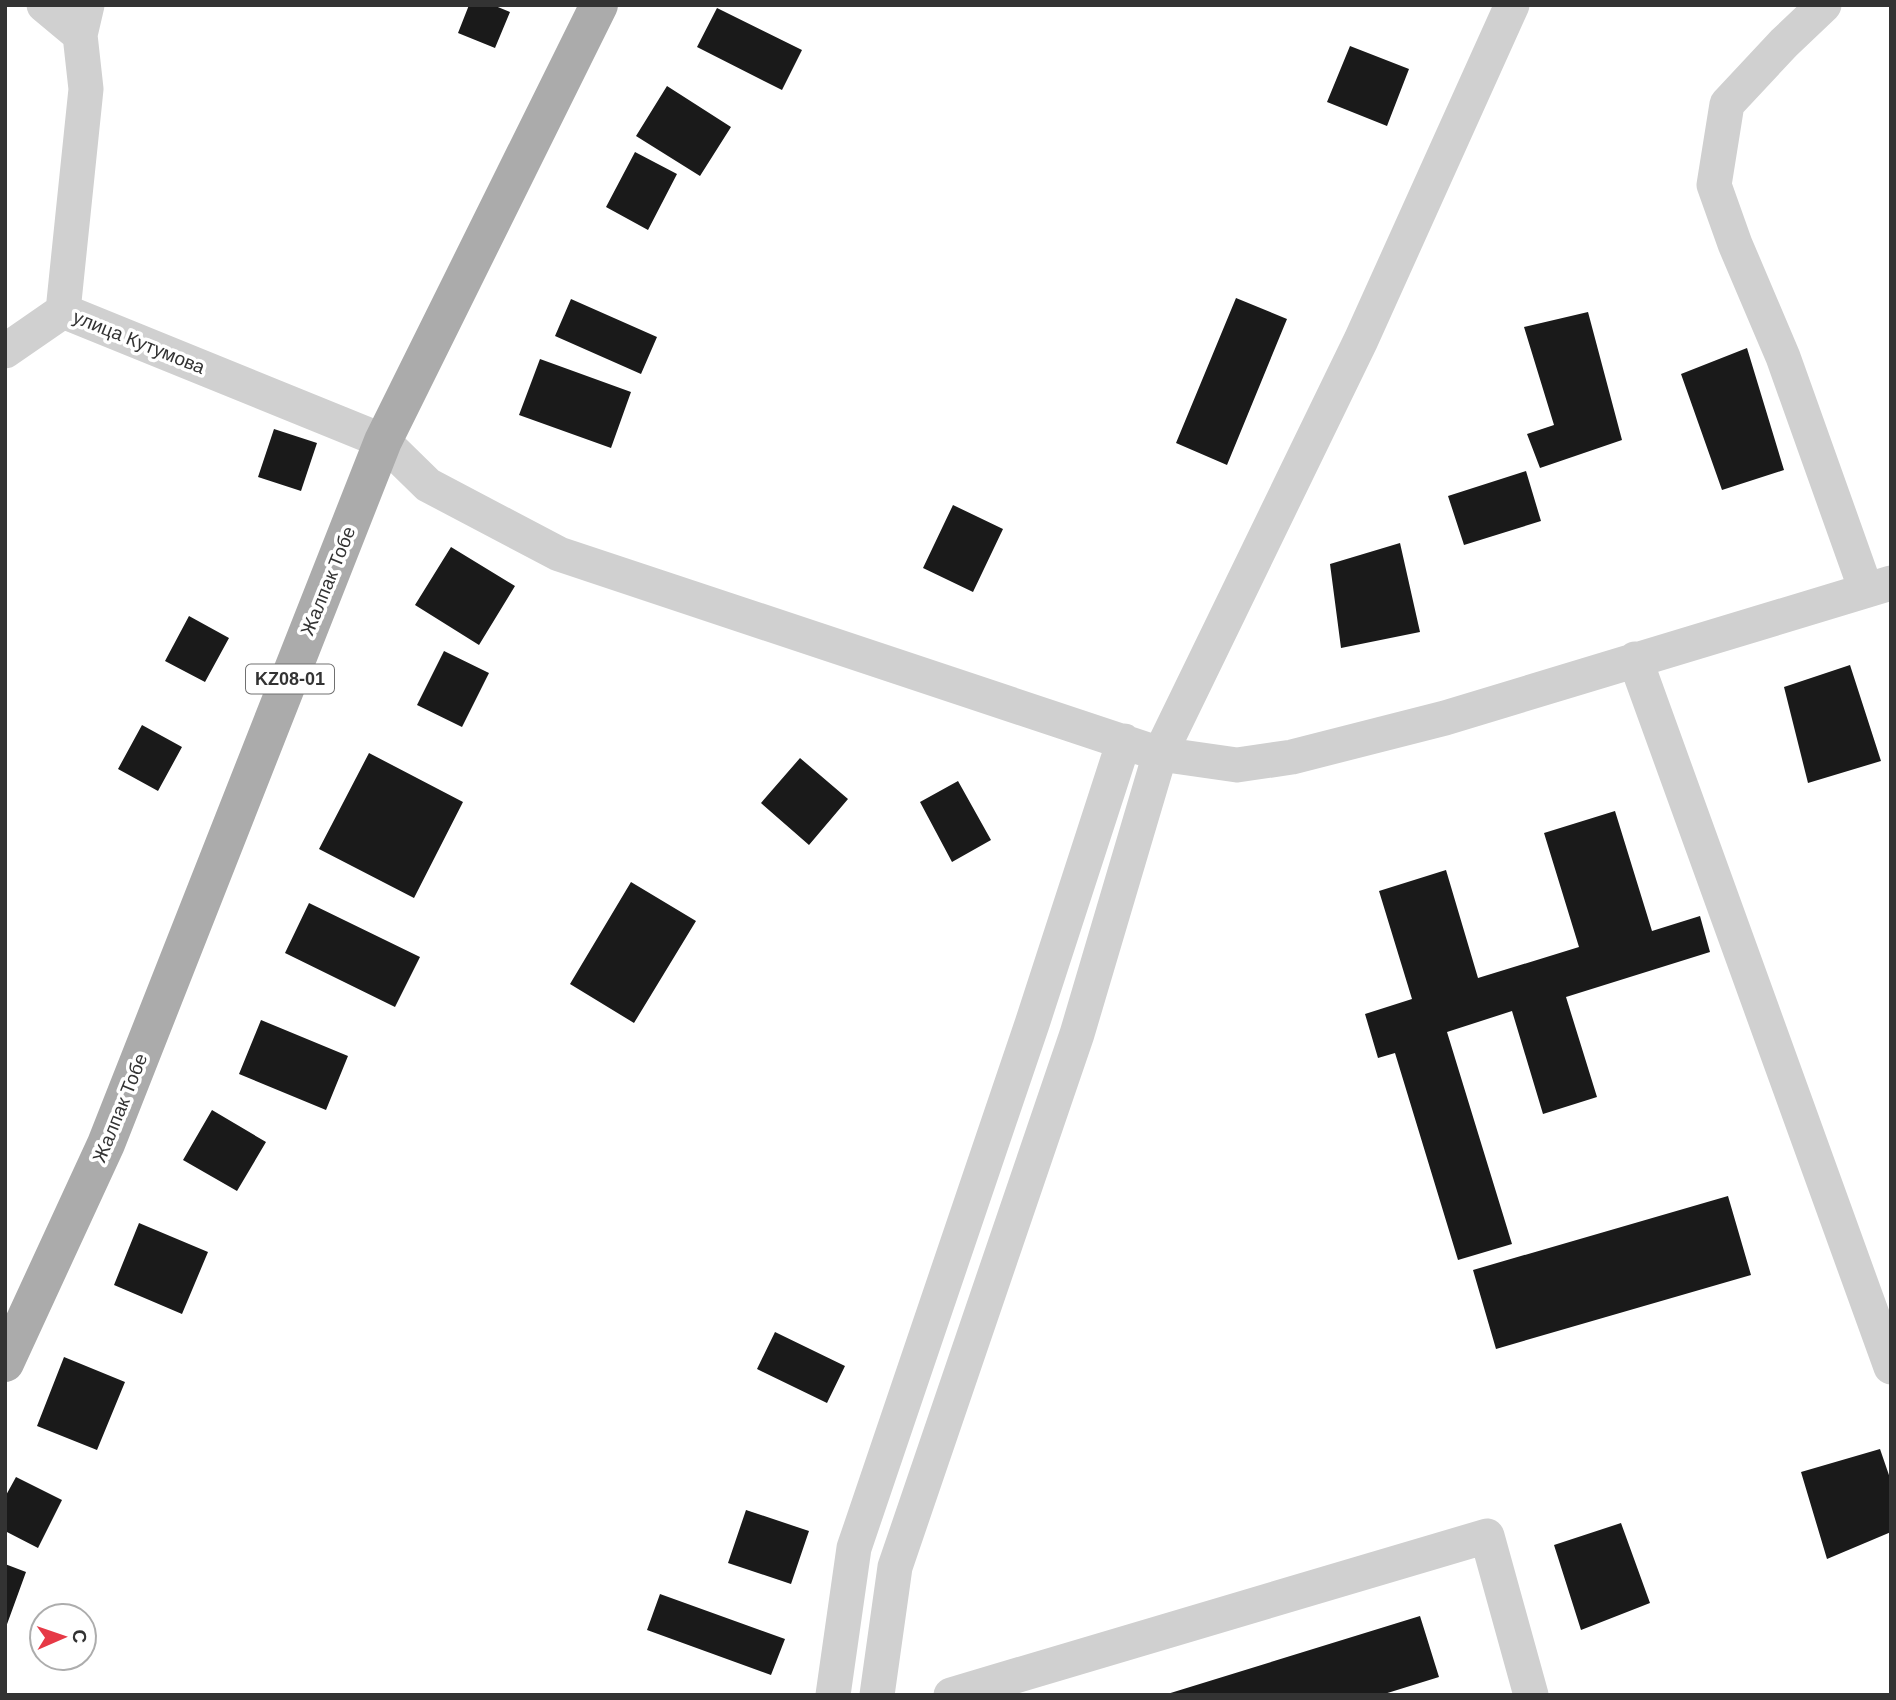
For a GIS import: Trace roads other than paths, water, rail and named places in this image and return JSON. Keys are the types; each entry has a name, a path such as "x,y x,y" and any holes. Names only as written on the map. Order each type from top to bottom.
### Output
{"main road":[{"name":"Жалпак Тобе","path":"5,1363 107,1144 383,441 599,5"}],"street":[{"path":"44,5 84,20"},
{"path":"877,1695 895,1567 1077,1034 1160,754 1361,340 1511,5"},
{"path":"383,441 428,485 559,554 1160,754 1237,765 1292,757 1444,718 1878,586 1735,244 1714,185 1727,104 1784,43 1825,5"},
{"name":"улица Кутумова","path":"84,20 86,89 63,311 383,441"},
{"path":"5,351 63,311"},
{"path":"1635,659 1891,1367"},
{"path":"833,1695 854,1548 1029,1034 1125,741"},
{"path":"951,1695 1487,1536 1531,1695"}]}
